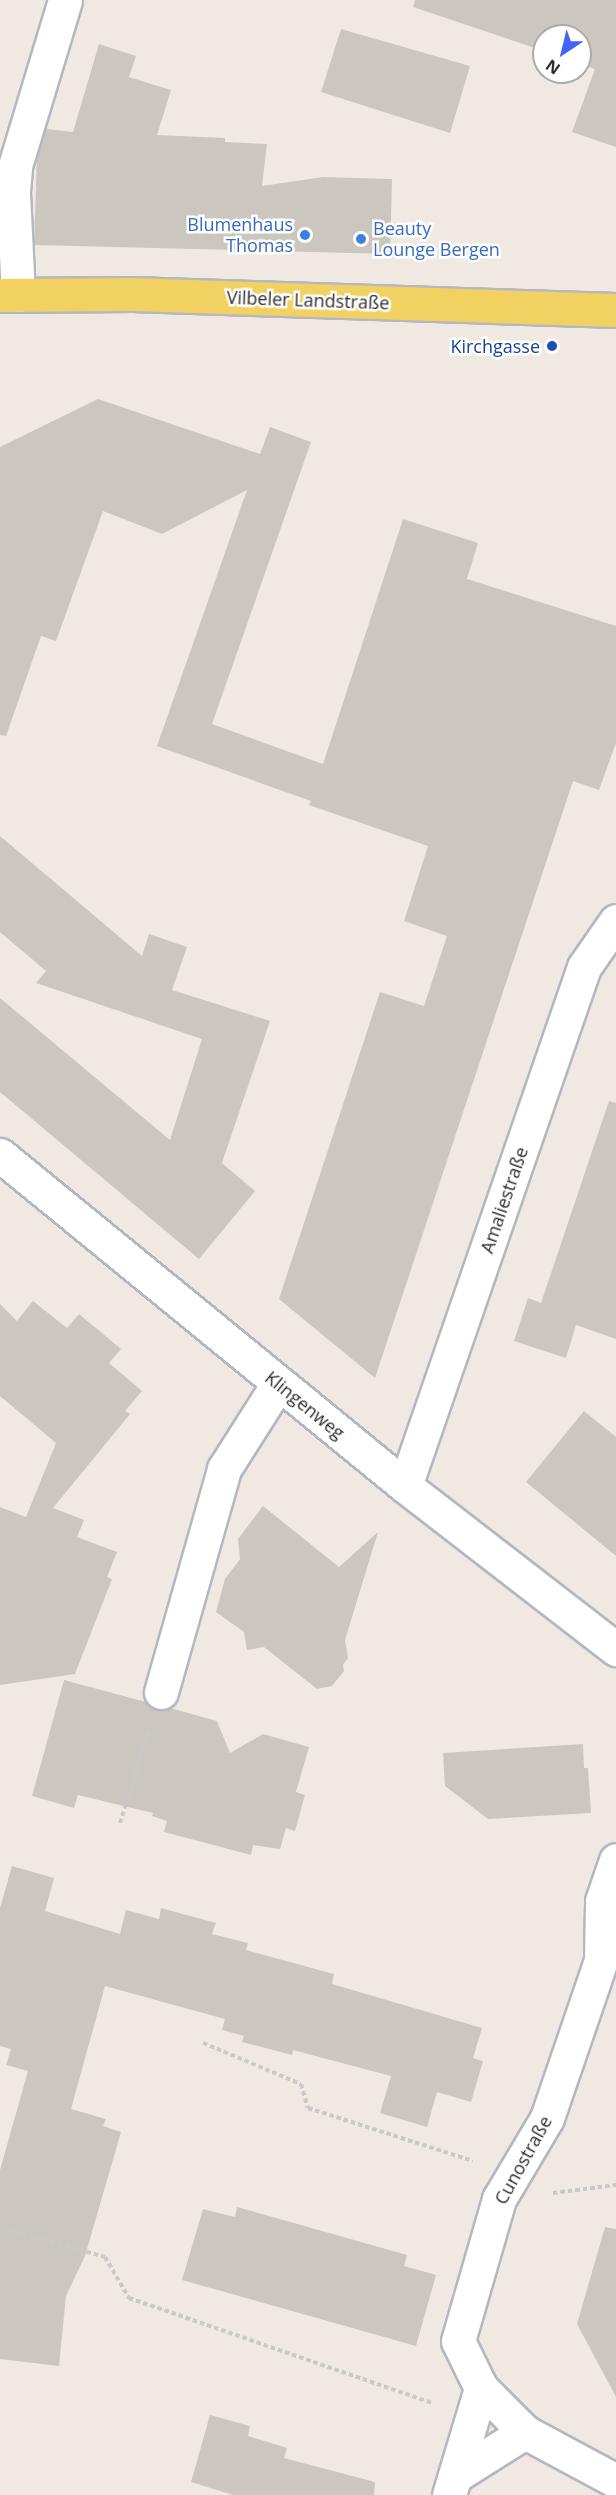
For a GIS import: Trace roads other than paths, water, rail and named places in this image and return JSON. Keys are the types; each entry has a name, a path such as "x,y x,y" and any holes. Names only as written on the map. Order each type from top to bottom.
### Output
{"main road":[{"name":"Vilbeler Landstraße","path":"9,295 132,294 616,310"}],"street":[{"path":"9,295 15,166 65,0"},
{"name":"Amaliestraße","path":"405,1486 584,967 616,921"},
{"name":"Klingenweg","path":"0,1155 405,1486 616,1649"},
{"path":"156,1707 224,1469 278,1384"},
{"name":"Cunostraße","path":"616,1860 602,1901 601,1960 547,2118 506,2186 458,2342 477,2402 525,2432 616,2481"},
{"path":"452,2485 477,2402"},
{"path":"452,2485 525,2432"}],"place":[{"name":"Blumenhaus Thomas","path":"305,235"},
{"name":"Beauty Lounge Bergen","path":"361,239"},
{"name":"Kirchgasse","path":"552,346"}]}
